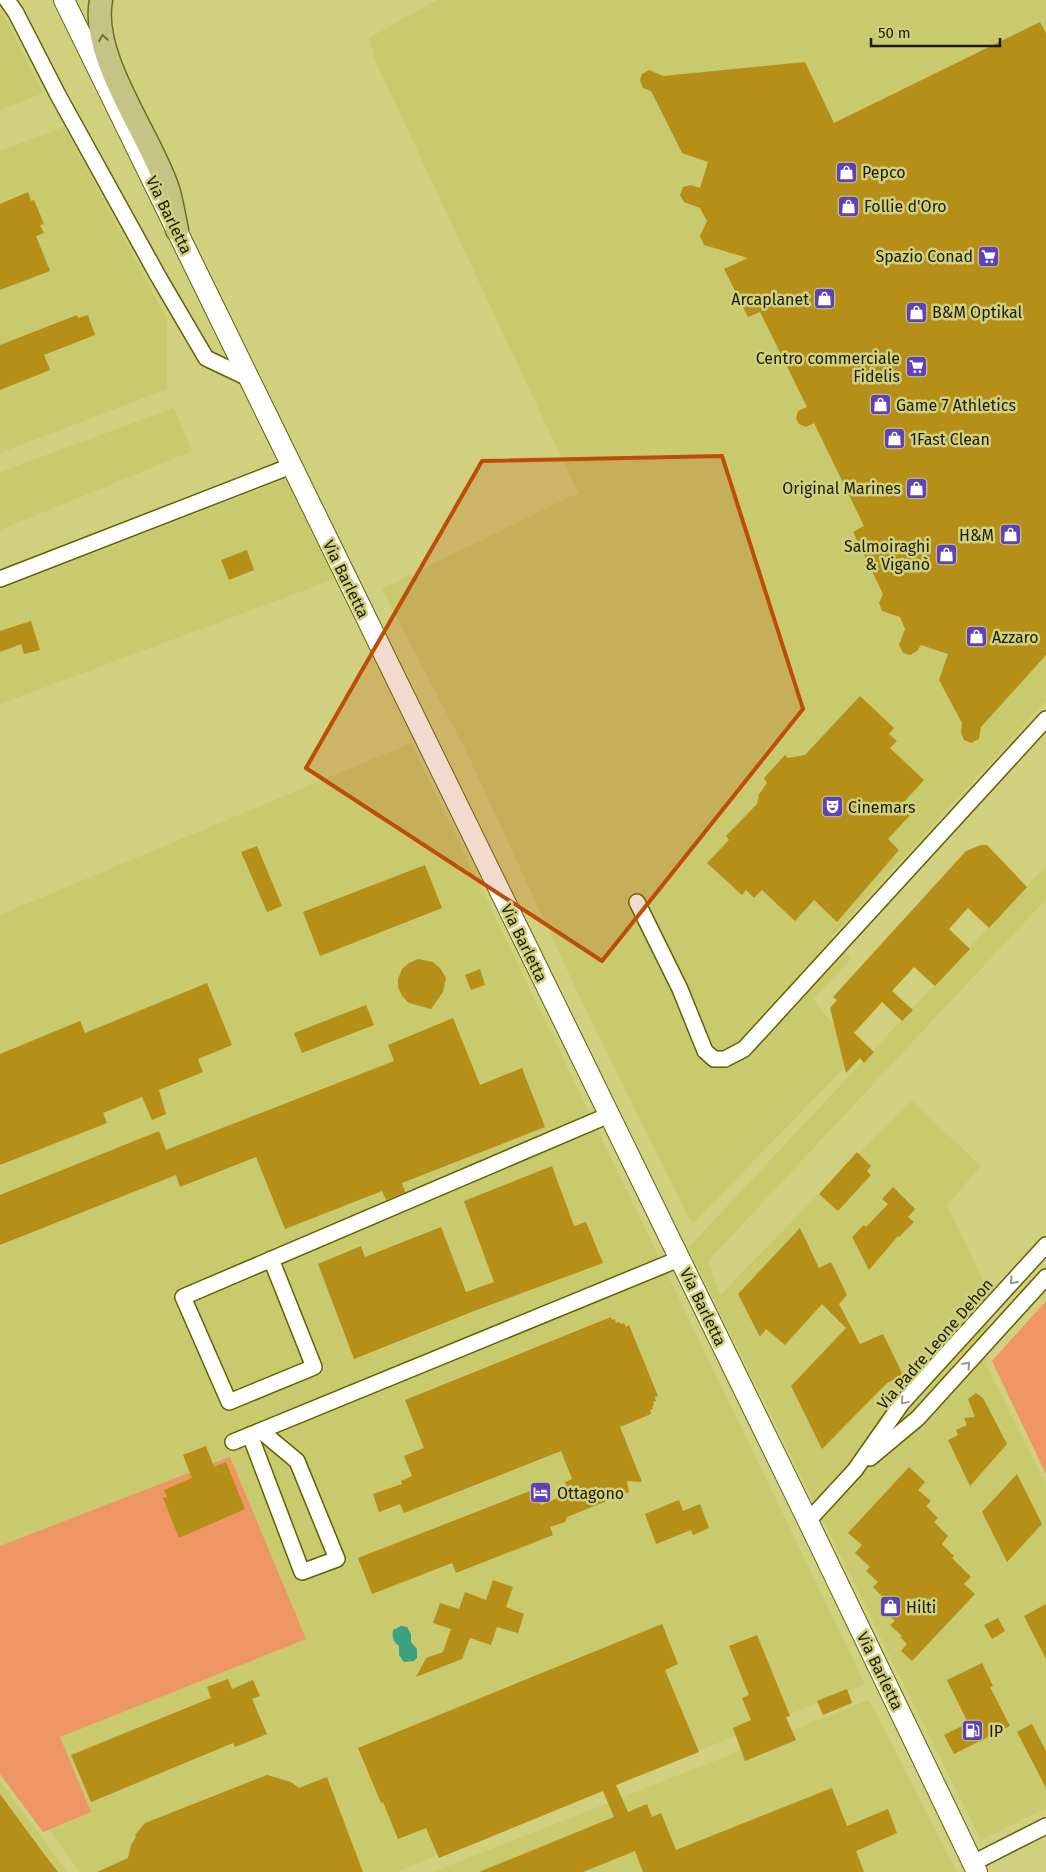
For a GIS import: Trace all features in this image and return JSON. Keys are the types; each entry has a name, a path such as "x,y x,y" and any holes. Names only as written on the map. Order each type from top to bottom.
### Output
{"main road":[{"path":"101,0 99,11 106,55 168,189 177,230"},
{"name":"Via Barletta","path":"64,5 177,230 808,1521 975,1868"}],"street":[{"path":"7,0 16,13 58,95 158,276 206,358 248,378"},
{"path":"0,579 291,466"},
{"path":"637,902 680,989 705,1050 714,1059 725,1059 744,1049 1046,719"},
{"path":"271,1259 314,1367 229,1402 183,1297 271,1259 609,1115"},
{"name":"Via Padre Leone Dehon","path":"808,1521 855,1470 902,1403 1046,1245"},
{"path":"234,1442 679,1259"},
{"name":"Via Padre Leone Dehon","path":"855,1470 918,1418 1046,1277"},
{"path":"255,1433 297,1461 337,1559 302,1572 255,1433"},
{"path":"975,1868 1046,1826"}],"highlighted area":[{"path":"722,456 803,709 602,961 306,768 482,461"}],"shaded area":[{"path":"437,0 1046,0 1046,701 831,937 851,959 813,999 857,1055 692,1224 581,1000 465,749 382,589 578,493 374,58 369,38"},
{"path":"0,8 43,93 0,110"},
{"path":"64,127 167,319 167,389 0,453 0,151"},
{"path":"174,408 192,451 0,530 0,472"},
{"path":"286,479 334,579 0,704 0,590"},
{"path":"411,743 865,1684 396,1872 80,1872 0,1767 0,915"},
{"path":"1046,866 1046,899 708,1261 720,1295 911,1100 981,1166 947,1205 989,1293 986,1365 1046,1485 1046,1808 981,1840 688,1248"},
{"path":"1046,1301 1046,1474 992,1361"},
{"path":"230,1457 306,1639 60,1737 91,1812 43,1832 0,1774 0,1546"},
{"path":"401,1626 407,1627 411,1634 411,1642 417,1649 417,1658 414,1661 404,1662 399,1655 399,1646 394,1641 393,1630"},
{"path":"869,1700 957,1872 433,1872"},
{"path":"0,1781 67,1872 0,1872"}],"building":[{"name":"Centro commerciale Fidelis","path":"1040,22 1046,33 1046,655 981,727 979,739 971,743 964,740 961,733 962,723 939,680 948,654 921,645 917,651 910,655 903,653 899,645 905,629 900,617 882,611 879,603 883,594 853,532 864,526 814,423 806,427 799,424 796,418 798,411 807,407 760,312 748,317 724,269 748,258 704,245 700,236 707,221 700,208 684,202 680,195 683,187 690,185 700,188 708,162 682,153 651,91 643,88 640,80 642,74 649,70 663,76 805,62 834,123"},
{"path":"28,192 31,201 34,200 44,224 40,225 44,233 36,236 50,271 0,290 0,204"},
{"path":"77,315 78,318 88,315 95,335 44,355 50,370 0,390 0,345"},
{"path":"247,550 254,570 229,580 221,560"},
{"path":"31,621 40,650 24,654 21,644 0,652 0,631"},
{"name":"Cinemars","path":"860,696 894,728 889,734 897,741 890,748 924,780 904,802 914,811 888,839 899,850 837,922 814,900 795,921 762,890 754,898 746,890 742,895 707,863 729,840 726,836 757,804 759,794 767,783 764,778 785,755 788,758 805,755"},
{"path":"981,845 987,845 1027,887 989,928 968,908 949,929 970,949 935,986 914,967 892,991 913,1010 902,1021 882,1002 854,1033 874,1052 864,1063 860,1058 846,1073 830,1008 837,1000 833,997 966,851"},
{"path":"257,846 282,906 267,912 241,852"},
{"path":"425,865 442,908 320,956 303,912"},
{"path":"418,959 433,962 440,968 446,978 443,992 431,1009 409,1003 402,996 398,987 398,979 402,969"},
{"path":"480,969 485,985 471,990 465,975"},
{"path":"207,983 232,1045 198,1059 203,1072 159,1090 166,1114 152,1120 142,1097 103,1113 107,1123 0,1165 0,1054 80,1021 85,1033"},
{"path":"366,1005 374,1025 302,1053 294,1033"},
{"path":"453,1018 480,1085 522,1068 545,1127 402,1183 405,1192 386,1200 382,1191 285,1229 256,1157 180,1187 176,1175 0,1245 0,1195 159,1131 166,1150 394,1061 388,1045"},
{"path":"857,1152 871,1166 867,1171 871,1175 838,1211 819,1194"},
{"path":"552,1166 574,1226 586,1222 603,1263 474,1311 354,1359 318,1264 361,1246 365,1257 441,1227 466,1292 494,1282 464,1201"},
{"path":"893,1187 915,1209 908,1217 914,1222 898,1236 869,1270 852,1237 864,1225 866,1227 888,1204 882,1199"},
{"path":"800,1228 819,1268 831,1262 847,1295 839,1304 860,1344 883,1334 903,1375 887,1383 822,1449 791,1386 846,1328 822,1304 785,1345 766,1329 760,1337 738,1294"},
{"path":"611,1317 612,1320 615,1319 616,1323 624,1323 626,1327 629,1325 658,1396 655,1397 656,1401 653,1402 653,1409 650,1410 651,1414 620,1427 642,1482 627,1481 629,1492 567,1517 565,1522 550,1527 553,1535 456,1573 452,1563 372,1594 358,1558 535,1489 541,1505 569,1493 565,1482 572,1479 561,1451 404,1513 400,1504 379,1512 373,1494 402,1484 401,1481 412,1476 404,1456 424,1448 405,1400"},
{"path":"976,1393 983,1398 1007,1444 970,1486 948,1440 958,1435 956,1430 967,1425 964,1418 975,1417 968,1399"},
{"path":"206,1446 214,1467 226,1462 245,1509 179,1538 163,1498 167,1497 164,1490 192,1478 183,1455"},
{"path":"909,1467 925,1482 918,1490 931,1501 926,1506 938,1518 934,1522 948,1536 942,1544 954,1556 952,1558 971,1577 964,1584 975,1594 912,1661 901,1651 907,1644 900,1637 902,1636 890,1625 895,1621 880,1607 886,1600 873,1587 878,1582 866,1571 870,1567 855,1553 862,1545 848,1533"},
{"path":"1017,1474 1042,1524 1007,1562 982,1512"},
{"path":"679,1500 683,1511 700,1504 709,1528 693,1535 691,1530 656,1544 645,1514"},
{"path":"493,1580 513,1587 506,1607 524,1614 518,1633 497,1627 491,1645 470,1638 462,1659 416,1677 426,1658 443,1652 451,1629 433,1623 440,1603 459,1609 465,1592 486,1600"},
{"path":"1046,1604 1046,1659 1024,1616"},
{"path":"998,1618 1005,1631 992,1639 984,1625"},
{"path":"662,1624 678,1664 665,1670 699,1752 616,1785 628,1812 647,1804 652,1817 661,1813 676,1850 832,1788 847,1826 888,1809 897,1833 856,1851 864,1872 643,1872 635,1851 583,1872 479,1872 614,1817 603,1791 439,1858 426,1828 398,1839 358,1748"},
{"path":"757,1635 790,1716 786,1717 796,1740 745,1761 733,1728 751,1720 742,1698 749,1695 729,1646"},
{"path":"982,1663 993,1686 990,1687 1010,1726 954,1754 944,1735 968,1723 947,1680"},
{"path":"228,1679 232,1689 253,1680 260,1696 252,1699 267,1734 235,1747 233,1743 91,1802 71,1755 211,1698 207,1687"},
{"path":"847,1689 852,1703 823,1715 817,1701"},
{"path":"1032,1724 1046,1751 1046,1788 1017,1732"},
{"path":"267,1775 291,1782 299,1788 327,1777 363,1872 97,1872 128,1858 131,1845 136,1837 135,1835 145,1823"},
{"path":"0,1794 44,1854 58,1872 0,1872"}],"place":[{"name":"Pepco","path":"846,172"},
{"name":"Follie d'Oro","path":"848,206"},
{"name":"Spazio Conad","path":"989,256"},
{"name":"Arcaplanet","path":"825,299"},
{"name":"B&M Optikal","path":"916,312"},
{"name":"Centro commerciale Fidelis","path":"916,367"},
{"name":"Game 7 Athletics","path":"880,405"},
{"name":"1Fast Clean","path":"894,439"},
{"name":"Original Marines","path":"917,488"},
{"name":"H&M","path":"1010,535"},
{"name":"Salmoiraghi & Viganò","path":"946,555"},
{"name":"Azzaro","path":"976,637"},
{"name":"Cinemars","path":"832,807"},
{"name":"Ottagono","path":"541,1493"},
{"name":"Hilti","path":"890,1607"},
{"name":"IP","path":"973,1731"}]}
